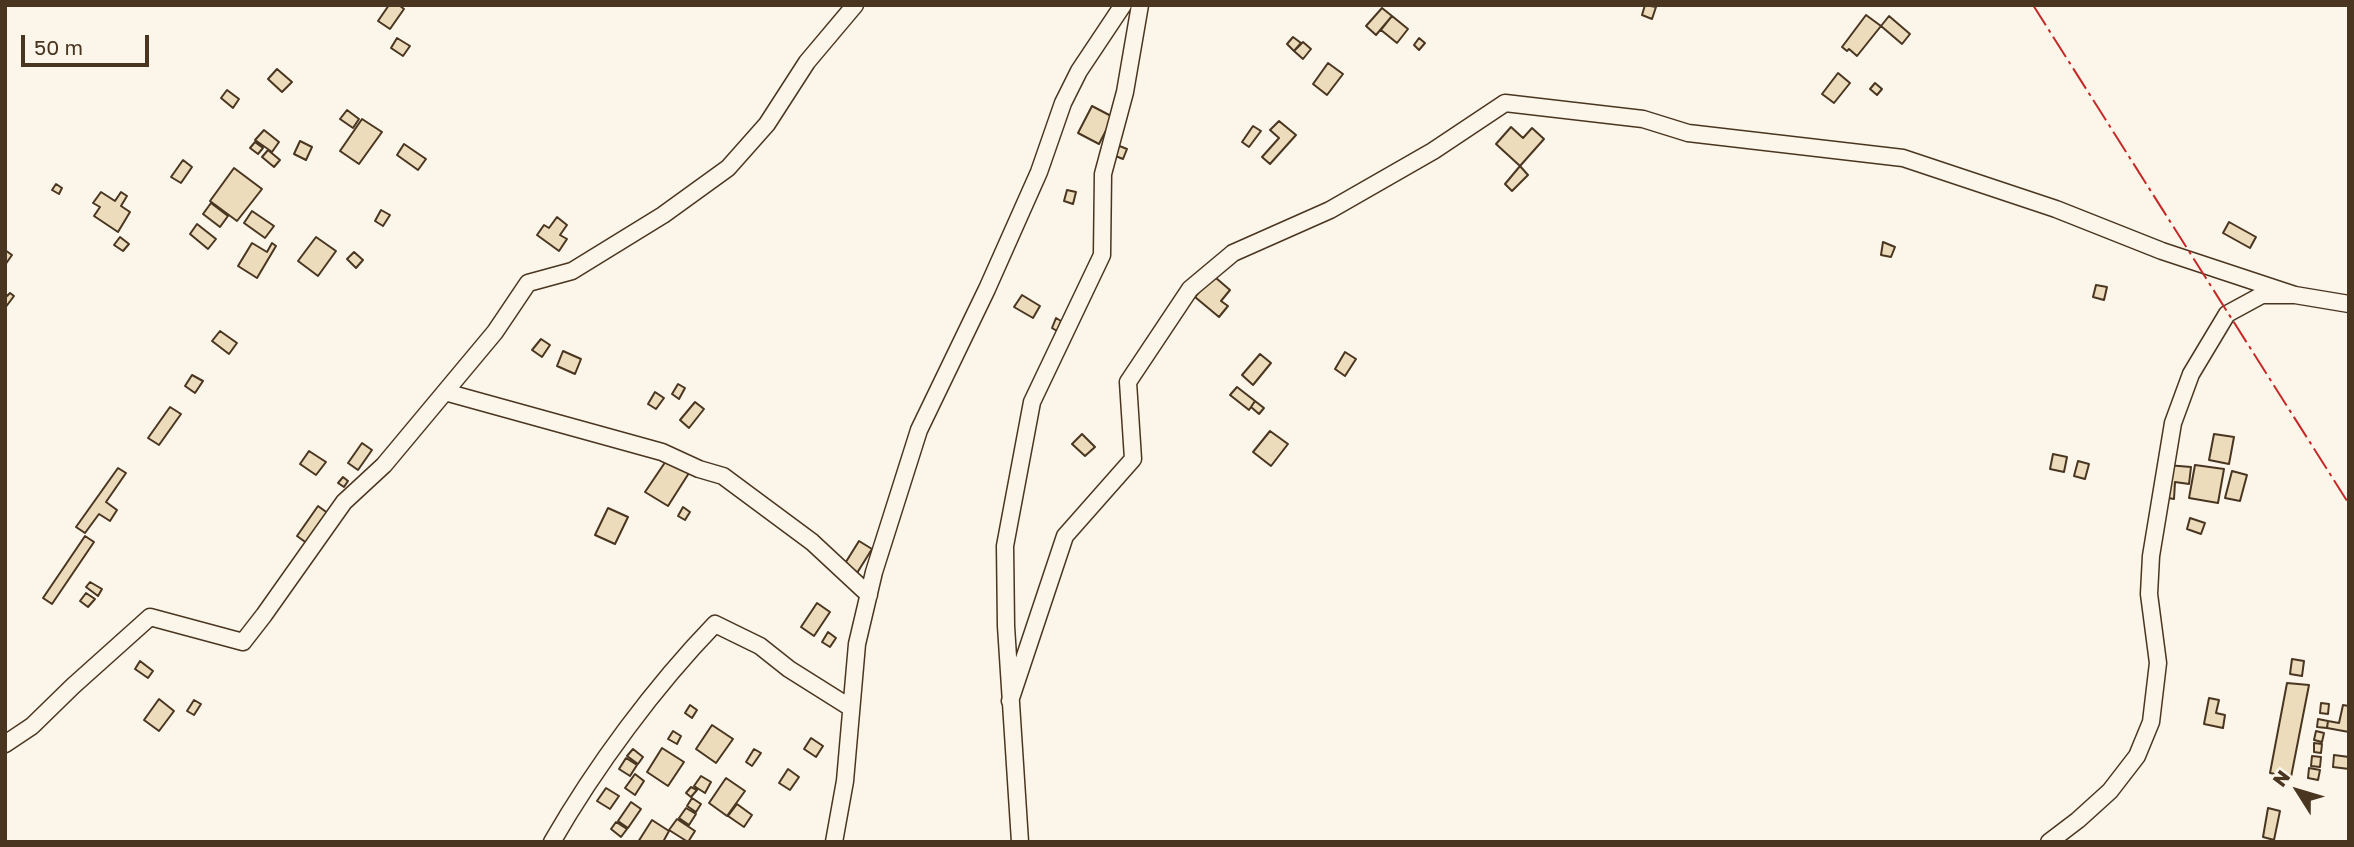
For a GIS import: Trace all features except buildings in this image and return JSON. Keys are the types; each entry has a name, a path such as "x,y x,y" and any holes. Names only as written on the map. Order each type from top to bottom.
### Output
{"street":[{"path":"5,744 32,726 150,617 243,642 344,502 384,465 495,332 528,284 572,271 663,215 728,168 767,124 807,62 855,5"},
{"path":"834,842 845,781 857,644 898,492 919,430 1039,173 1063,103 1079,71 1123,5"},
{"path":"1020,842 1006,626 1005,545 1032,402 1102,255 1103,174 1125,92 1140,5"},
{"path":"1010,701 1065,536 1133,459 1128,382 1190,289 1233,253 1330,210 1433,151 1505,103 1643,119 1688,133 1903,158 2056,209 2162,251 2295,295 2349,304"},
{"path":"2049,842 2110,791 2137,756 2151,722 2158,663 2149,594 2151,556 2173,423 2191,374 2227,314 2262,295 2295,295"},
{"path":"445,392 662,452 723,476 812,542 869,595"},
{"path":"552,842 588,783 691,649 715,624 760,646 789,669 851,708"}],"power":[{"path":"2033,5 2349,504"}]}
